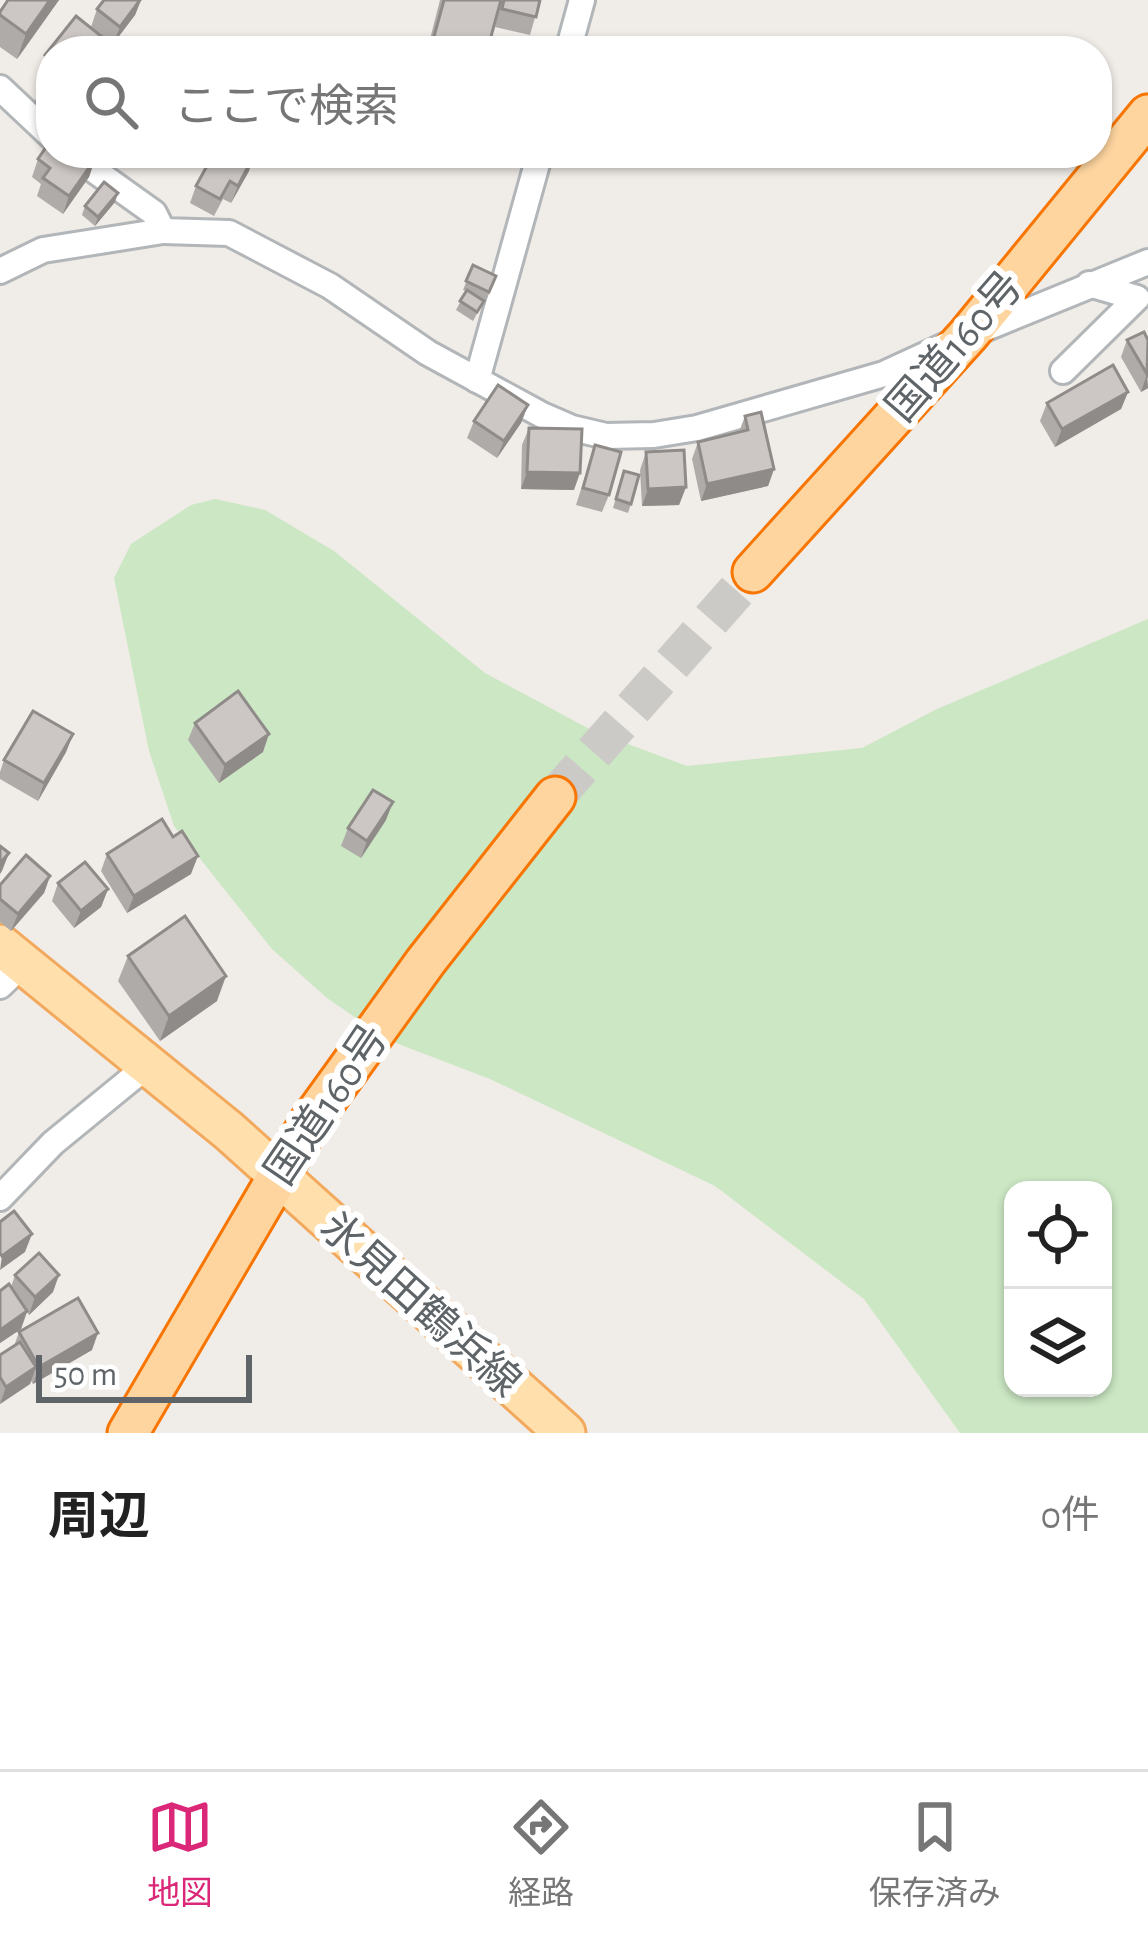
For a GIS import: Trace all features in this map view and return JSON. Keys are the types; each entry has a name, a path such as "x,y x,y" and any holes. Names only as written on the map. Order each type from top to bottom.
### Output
{"highway":[{"name":"国道160号","path":"1112,159 1148,115"},
{"name":"国道160号","path":"753,572 968,335 1105,168"},
{"name":"国道160号","path":"128,1433 310,1122 426,961 555,797"}],"main road":[{"name":"氷見田鶴浜線","path":"7,965 147,1066 278,1174 565,1433"}],"street":[{"path":"572,36 582,0"},
{"path":"0,88 36,122"},
{"path":"91,168 154,213 163,230"},
{"path":"477,380 536,168"},
{"path":"0,271 43,250 163,230 229,233 330,286 428,353 477,380 572,428 605,436 698,428 884,374 1148,262"},
{"path":"1089,284 1143,296"},
{"path":"1063,371 1143,296"},
{"path":"0,1198 52,1143 147,1066"}],"green space":[{"path":"215,499 265,510 334,551 485,673 593,731 687,766 862,748 937,709 1148,619 1148,1433 960,1433 864,1299 715,1186 490,1079 388,1040 327,998 272,949 174,826 149,751 114,578 131,544 191,505"}],"building":[{"path":"8,0 50,0 26,34 0,15"},
{"path":"104,0 140,0 120,27 97,9"},
{"path":"444,0 501,0 491,36 434,36"},
{"path":"504,0 540,0 536,17 502,9"},
{"path":"76,16 101,36 60,36"},
{"path":"50,168 89,168 69,196 43,178"},
{"path":"206,168 247,168 238,186 230,181 220,199 196,186"},
{"path":"104,182 118,193 98,217 85,206"},
{"path":"473,265 496,276 489,292 466,281"},
{"path":"467,290 484,301 477,312 460,301"},
{"path":"1144,332 1148,340 1147,374 1127,340"},
{"path":"1113,365 1128,392 1062,429 1047,403"},
{"path":"498,385 528,405 504,441 474,421"},
{"path":"761,412 774,469 707,484 698,442 748,430 745,416"},
{"path":"529,428 582,429 580,473 527,472"},
{"path":"595,445 621,452 609,495 583,488"},
{"path":"684,450 686,487 648,489 646,452"},
{"path":"624,471 639,475 631,504 616,499"},
{"path":"238,691 269,734 225,765 195,723"},
{"path":"33,711 73,734 44,783 4,760"},
{"path":"373,790 393,802 367,841 348,828"},
{"path":"162,819 173,837 182,831 198,856 134,896 107,854"},
{"path":"26,855 50,876 18,914 0,899 0,885"},
{"path":"85,862 108,889 81,911 58,883"},
{"path":"185,916 226,976 169,1016 128,956"},
{"path":"14,1211 32,1234 2,1256 0,1222"},
{"path":"39,1253 59,1275 35,1297 15,1275"},
{"path":"9,1284 27,1311 0,1330 0,1291"},
{"path":"78,1298 98,1333 39,1367 19,1332"},
{"path":"20,1342 36,1367 6,1387 0,1377 0,1355"}],"tunnel":[{"path":"555,797 753,572"}]}
